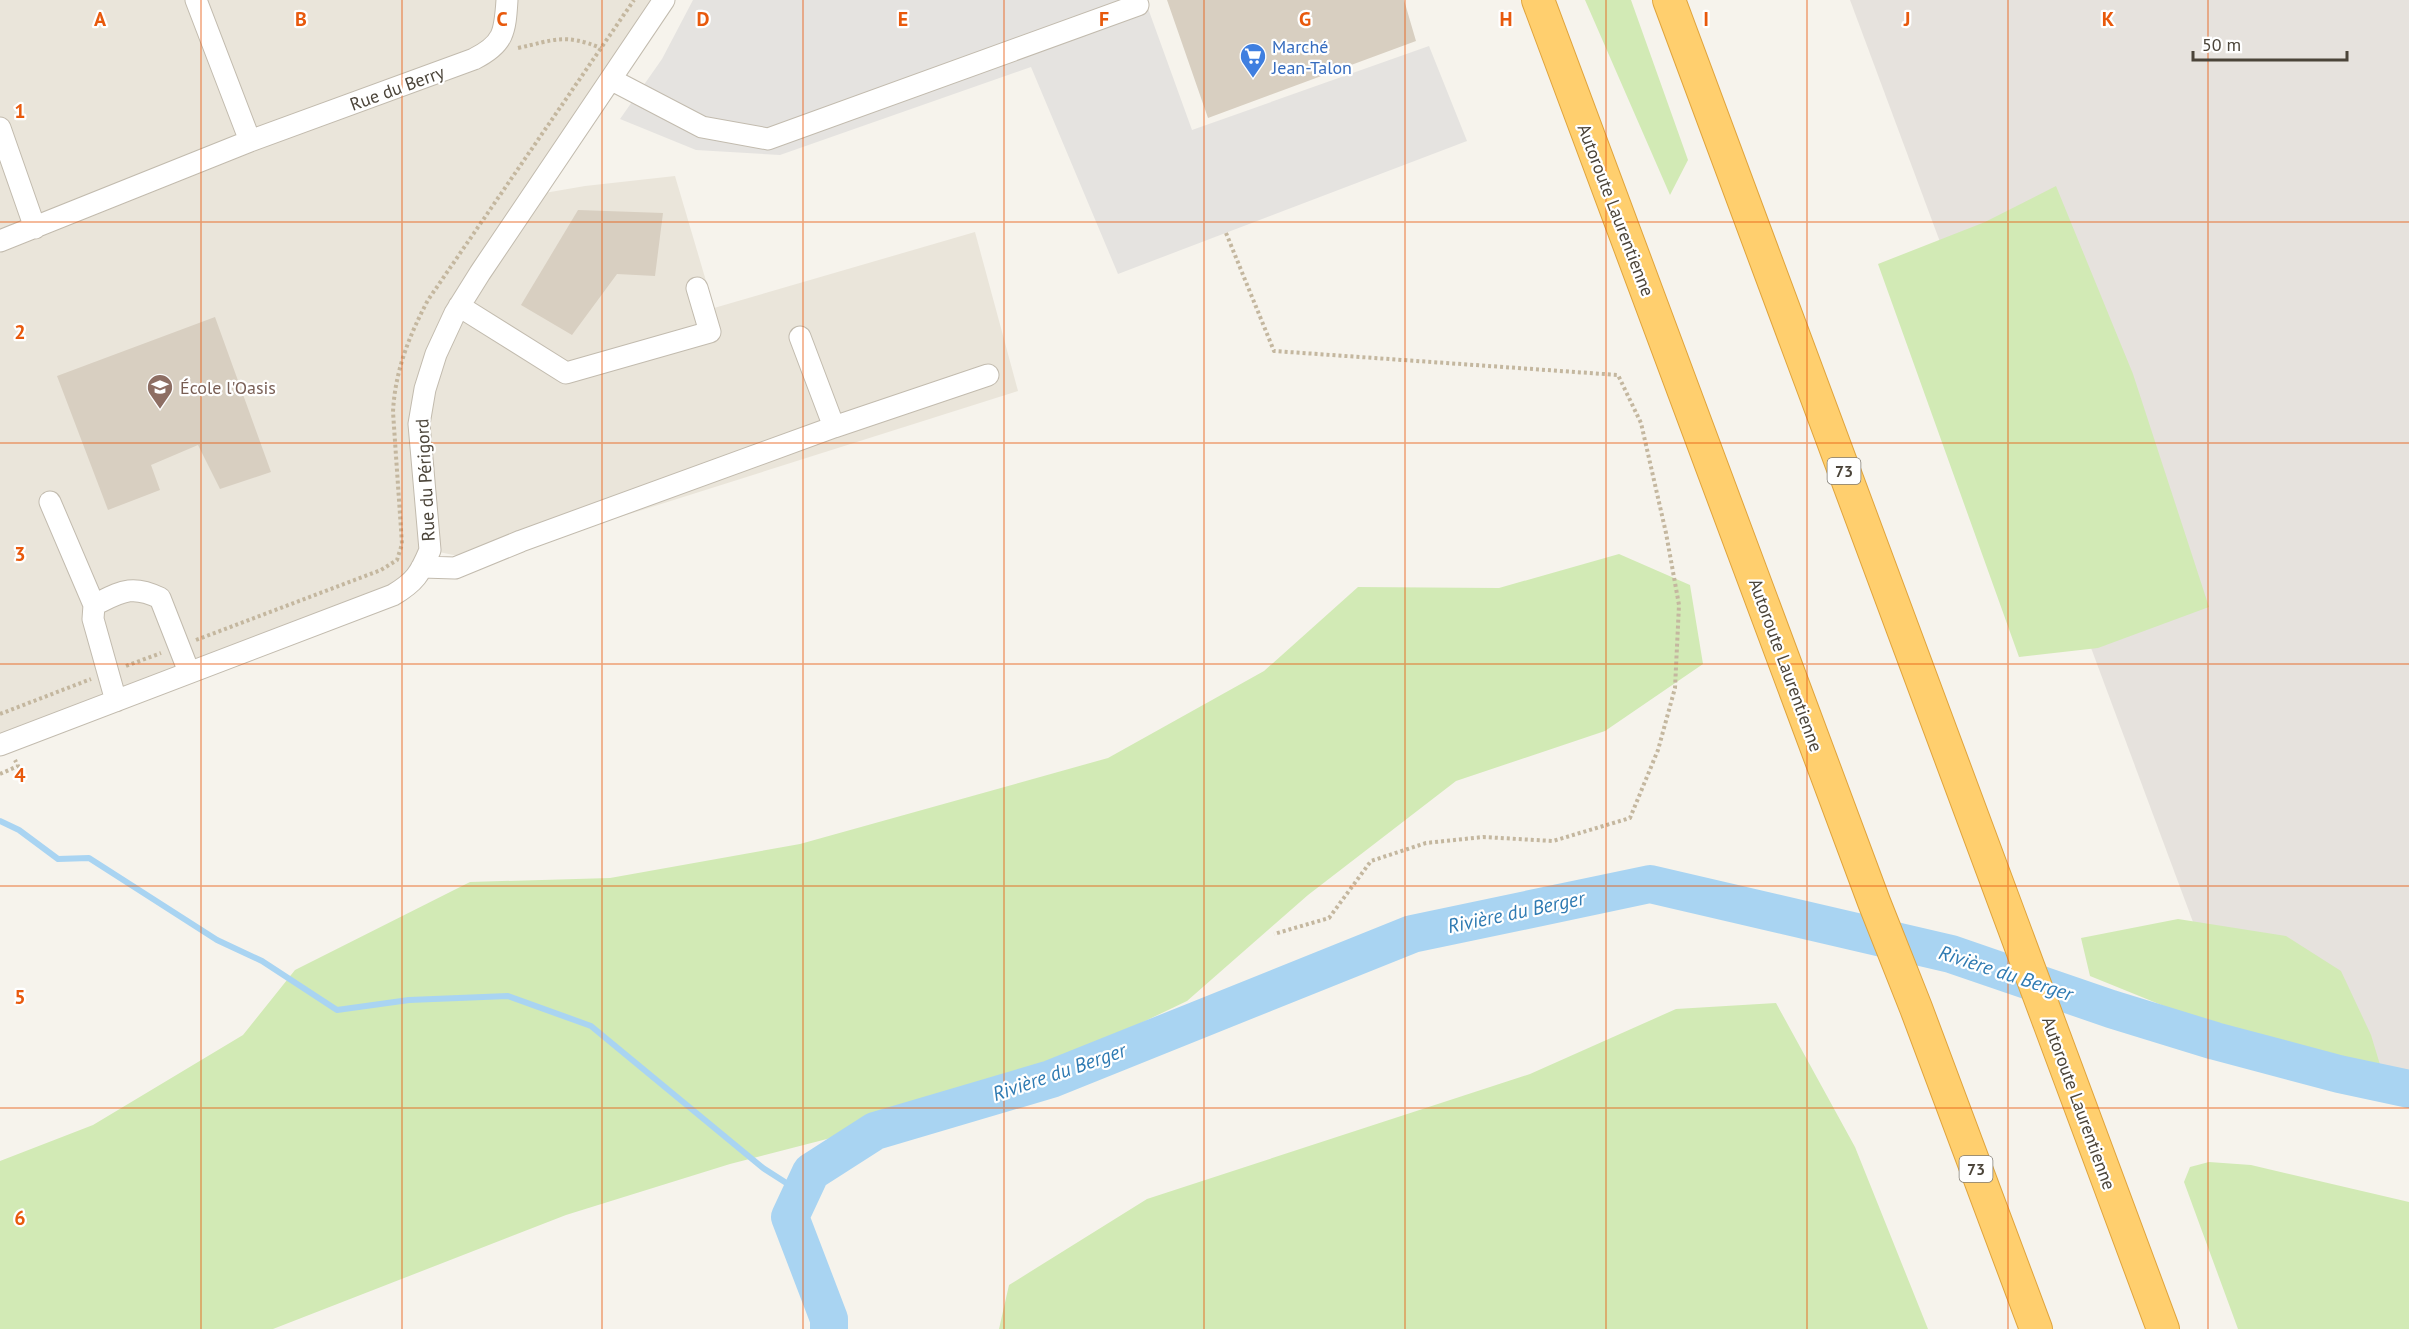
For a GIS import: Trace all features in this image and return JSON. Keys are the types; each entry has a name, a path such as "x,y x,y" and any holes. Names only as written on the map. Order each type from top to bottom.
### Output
{"highway":[{"name":"Autoroute Laurentienne","path":"1538,0 1874,902 2036,1329"},
{"name":"Autoroute Laurentienne","path":"1669,0 2163,1329"}],"street":[{"path":"196,0 250,141"},
{"path":"491,51 501,38 506,22 507,0"},
{"name":"Rue du Périgord","path":"0,744 393,595 410,585 430,550 419,424 425,389 434,363 459,306 664,0"},
{"path":"612,80 702,127 768,139 1138,5"},
{"name":"Rue du Berry","path":"0,241 250,141 491,51"},
{"path":"0,129 34,228"},
{"path":"459,306 566,373 710,332 697,288"},
{"path":"800,337 834,427"},
{"path":"422,567 455,568 521,541 834,427 988,375"},
{"path":"50,502 94,605 93,619 116,700"},
{"path":"94,605 130,590 143,590 160,598 189,672"}],"path":[{"path":"0,714 381,570 397,560 402,544 393,412 394,392 410,335 428,300 634,0"},
{"path":"491,51 566,38 581,40 601,48"},
{"path":"1226,233 1274,351 1618,375 1641,423 1666,533 1679,605 1675,687 1658,750 1630,818 1553,841 1472,838 1426,843 1371,861 1329,918 1274,934"}],"shaded area":[{"path":"0,0 664,0 533,195 585,186 675,176 714,308 975,232 1018,391 481,561 430,550 410,584 0,745"},
{"path":"693,0 1145,0 1192,130 1429,46 1467,141 1118,274 1031,67 780,155 696,150 620,119 662,59"},
{"path":"1850,0 2409,0 2409,1097 2402,1098 2241,1051"}],"green space":[{"path":"1585,0 1631,0 1688,160 1670,195"},
{"path":"2056,186 2133,374 2209,607 2098,648 2019,657 1878,264 1985,222"},
{"path":"1619,554 1690,585 1703,664 1605,731 1456,781 1308,895 1187,1001 982,1099 730,1164 566,1215 273,1329 0,1329 0,1161 93,1125 243,1035 295,970 470,882 610,878 800,844 1108,758 1264,671 1358,587 1499,588"},
{"path":"2178,919 2286,936 2341,971 2371,1035 2381,1068 2228,1032 2090,976 2081,938"},
{"path":"1776,1003 1855,1147 1928,1329 999,1329 1009,1285 1147,1199 1530,1074 1676,1009"},
{"path":"2209,1162 2251,1165 2409,1202 2409,1329 2238,1329 2184,1182 2190,1167"}],"building":[{"name":"Marché Jean-Talon","path":"1167,0 1404,0 1416,41 1208,118"},
{"path":"578,210 663,213 655,276 617,274 572,335 521,305"},
{"name":"École l'Oasis","path":"215,317 271,472 220,489 198,445 151,465 160,490 108,510 57,376"}],"waterway":[{"path":"0,821 19,830 58,859 89,858 217,940 262,961 337,1010 409,1000 508,996 591,1026 763,1168 802,1193"},
{"name":"Rivière du Berger","path":"829,1329 829,1319 790,1217 811,1172 875,1131 1051,1079 1412,934 1650,884 1951,954 2111,1009 2215,1041 2339,1074 2409,1089"}],"place":[{"name":"Marché Jean-Talon","path":"1253,79"},
{"name":"École l'Oasis","path":"160,410"}]}
